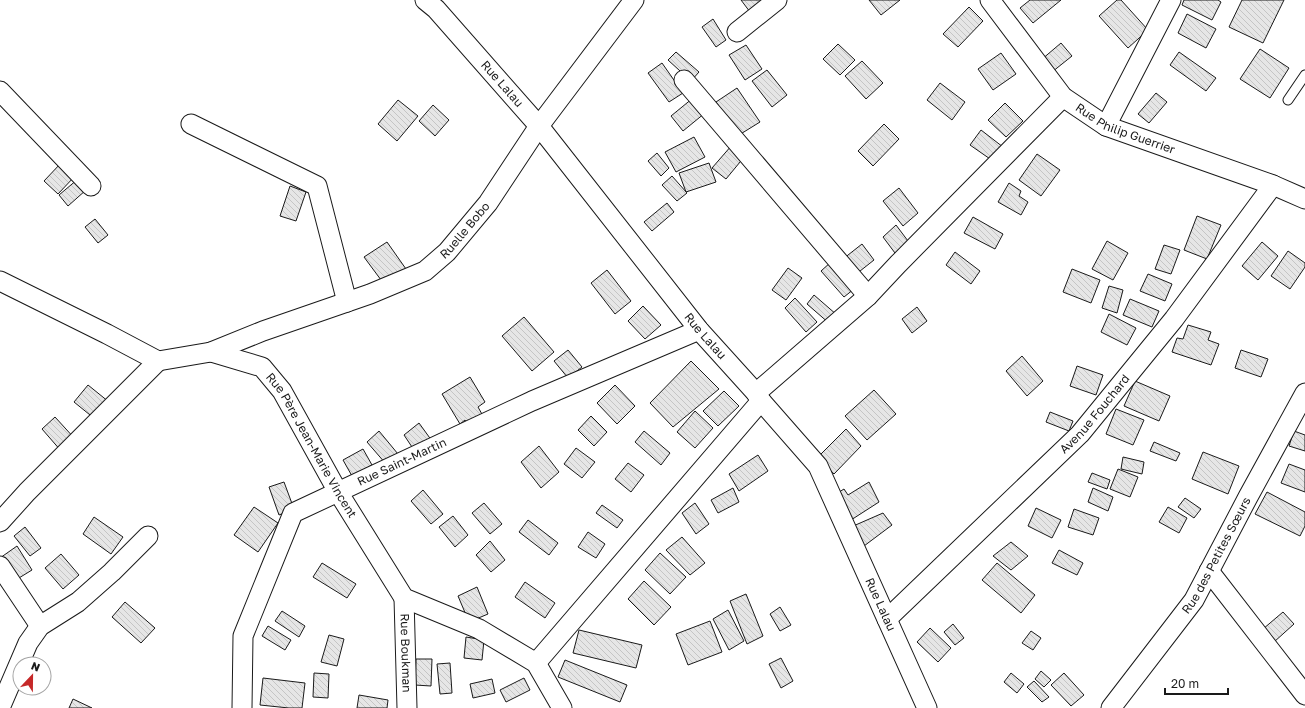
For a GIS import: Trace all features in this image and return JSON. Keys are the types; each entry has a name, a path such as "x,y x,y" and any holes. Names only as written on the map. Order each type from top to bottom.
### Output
{"street":[{"name":"Rue Lalau","path":"425,0 436,9 539,126 699,330 818,466 927,708"},
{"name":"Ruelle Bobo","path":"211,352 263,331 370,294 425,271 447,252 488,203 539,126 634,0"},
{"path":"737,32 777,0"},
{"name":"Rue Philip Guerrier","path":"990,0 1063,97 1106,126 1273,185 1305,199"},
{"path":"1106,126 1171,0"},
{"path":"684,80 868,296"},
{"path":"0,91 91,186"},
{"path":"536,663 759,397 868,296 1063,97"},
{"path":"191,124 317,186 347,302"},
{"name":"Avenue Fouchard","path":"887,619 1080,434 1174,319 1273,185"},
{"path":"0,281 158,361 27,492 0,522"},
{"name":"Rue Saint-Martin","path":"242,708 243,636 293,513 532,402 699,330"},
{"name":"Rue Père Jean-Marie Vincent","path":"158,361 211,352 262,367 282,391 338,492 404,598"},
{"name":"Rue des Petites Sœurs","path":"1111,708 1194,600 1305,392"},
{"path":"0,708 28,644 40,626 78,602 112,572 148,536"},
{"path":"0,566 40,626"},
{"path":"1209,571 1305,695"},
{"path":"404,598 478,629 536,663 562,708"},
{"name":"Rue Boukman","path":"404,598 406,708"}],"lane":[{"path":"1288,100 1305,75"}],"building":[{"path":"741,0 762,0 753,16"},
{"path":"869,0 900,0 881,15"},
{"path":"1030,0 1061,0 1033,23 1020,8"},
{"path":"1117,0 1121,0 1148,30 1128,48 1099,16"},
{"path":"1184,0 1218,0 1221,2 1212,20 1182,5"},
{"path":"1242,0 1284,0 1263,43 1229,27"},
{"path":"969,7 983,21 958,47 943,34"},
{"path":"1187,14 1216,29 1206,48 1178,33"},
{"path":"713,19 726,40 716,47 702,27"},
{"path":"1061,43 1072,56 1052,72 1041,60"},
{"path":"838,44 855,60 840,75 823,59"},
{"path":"746,45 762,69 745,80 729,55"},
{"path":"1260,49 1289,68 1270,98 1240,79"},
{"path":"676,52 699,72 691,81 668,60"},
{"path":"1179,52 1216,78 1206,91 1170,65"},
{"path":"1001,53 1016,74 993,90 978,69"},
{"path":"862,61 883,83 866,99 845,76"},
{"path":"662,63 683,93 669,102 648,73"},
{"path":"767,70 787,95 772,107 752,81"},
{"path":"940,83 965,102 952,120 927,100"},
{"path":"737,88 760,122 739,135 716,102"},
{"path":"1156,93 1167,102 1149,123 1138,114"},
{"path":"693,98 705,113 683,131 671,116"},
{"path":"398,100 418,116 397,141 378,124"},
{"path":"1005,103 1023,121 1006,137 988,120"},
{"path":"433,105 449,120 435,136 419,121"},
{"path":"884,124 899,139 873,166 858,151"},
{"path":"981,130 1003,147 993,161 970,145"},
{"path":"694,137 705,157 676,172 665,152"},
{"path":"732,145 745,156 726,179 712,168"},
{"path":"657,153 669,168 661,176 648,161"},
{"path":"1037,154 1060,170 1041,196 1019,180"},
{"path":"61,163 75,176 58,194 44,181"},
{"path":"709,163 716,182 686,192 679,173"},
{"path":"672,176 687,193 677,201 662,185"},
{"path":"78,179 86,190 68,206 59,195"},
{"path":"1009,183 1021,191 1019,196 1028,202 1021,215 998,202"},
{"path":"290,186 306,192 296,221 280,216"},
{"path":"899,188 918,213 903,226 883,201"},
{"path":"667,203 674,212 652,231 644,222"},
{"path":"1197,216 1221,225 1207,259 1184,250"},
{"path":"973,217 1003,234 995,249 964,233"},
{"path":"95,219 108,235 98,243 85,227"},
{"path":"896,225 908,241 895,253 883,237"},
{"path":"1107,241 1128,253 1113,280 1092,269"},
{"path":"387,242 406,269 384,284 364,257"},
{"path":"1262,242 1278,256 1258,280 1242,266"},
{"path":"862,244 874,260 855,275 843,259"},
{"path":"1164,245 1180,250 1171,274 1155,269"},
{"path":"1288,251 1305,263 1305,267 1290,289 1271,276"},
{"path":"955,252 980,271 971,284 946,265"},
{"path":"831,262 854,289 844,297 821,271"},
{"path":"788,268 802,278 786,300 772,290"},
{"path":"1072,269 1100,280 1091,303 1063,292"},
{"path":"607,270 631,301 615,314 591,283"},
{"path":"1148,274 1172,284 1165,301 1140,291"},
{"path":"1109,286 1123,290 1117,313 1102,308"},
{"path":"814,295 837,315 830,324 807,304"},
{"path":"795,298 817,322 806,332 785,308"},
{"path":"1130,299 1159,311 1152,327 1123,315"},
{"path":"643,306 661,325 645,339 628,321"},
{"path":"917,307 927,321 912,333 902,319"},
{"path":"1109,314 1136,328 1127,345 1101,332"},
{"path":"524,317 554,352 532,371 502,336"},
{"path":"1188,325 1211,332 1208,340 1219,344 1211,365 1172,352 1177,338 1183,339"},
{"path":"568,350 582,367 568,378 554,361"},
{"path":"1241,350 1268,359 1261,377 1235,368"},
{"path":"1022,356 1043,381 1027,396 1006,371"},
{"path":"691,361 719,389 673,427 650,403"},
{"path":"1077,366 1103,375 1096,395 1070,386"},
{"path":"470,377 485,402 478,407 483,416 468,425 465,420 460,424 442,394"},
{"path":"1135,381 1170,396 1159,421 1124,406"},
{"path":"88,385 109,402 95,419 74,402"},
{"path":"615,385 635,406 617,424 597,403"},
{"path":"874,390 896,414 867,440 845,416"},
{"path":"724,391 739,406 718,426 703,411"},
{"path":"1116,409 1144,420 1133,445 1106,434"},
{"path":"695,411 713,428 695,448 677,432"},
{"path":"1050,412 1073,421 1069,431 1046,422"},
{"path":"591,416 607,432 594,446 578,430"},
{"path":"55,417 76,440 62,452 42,429"},
{"path":"419,423 432,441 416,453 404,435"},
{"path":"846,429 861,446 834,474 818,457"},
{"path":"379,431 398,454 386,464 367,442"},
{"path":"644,431 670,453 661,465 635,442"},
{"path":"1294,431 1305,435 1305,451 1289,446"},
{"path":"1154,442 1180,453 1176,461 1150,451"},
{"path":"539,446 559,472 541,488 521,462"},
{"path":"576,448 595,462 582,478 564,464"},
{"path":"363,449 372,465 352,476 343,460"},
{"path":"1203,452 1239,466 1228,494 1192,479"},
{"path":"758,455 768,471 739,491 729,474"},
{"path":"1123,457 1144,462 1142,474 1121,469"},
{"path":"628,463 644,475 631,492 615,479"},
{"path":"1289,464 1305,470 1305,492 1281,483"},
{"path":"1118,469 1138,477 1130,497 1110,489"},
{"path":"1092,473 1110,480 1107,489 1088,482"},
{"path":"284,482 294,509 279,515 269,487"},
{"path":"869,482 879,502 851,520 836,494 844,489 848,495"},
{"path":"733,488 739,502 718,513 711,500"},
{"path":"1093,488 1113,497 1108,511 1088,502"},
{"path":"423,490 443,514 431,524 411,501"},
{"path":"1267,492 1305,512 1305,526 1300,536 1255,514"},
{"path":"1185,498 1201,509 1194,518 1178,507"},
{"path":"484,503 502,524 490,534 472,513"},
{"path":"695,503 709,524 696,534 682,513"},
{"path":"602,505 623,520 617,528 596,513"},
{"path":"254,507 278,523 258,552 234,535"},
{"path":"1168,507 1187,518 1179,533 1159,522"},
{"path":"1036,508 1061,520 1052,538 1028,526"},
{"path":"1074,509 1099,518 1093,535 1068,527"},
{"path":"883,513 892,525 864,546 851,527"},
{"path":"453,516 468,535 455,547 439,527"},
{"path":"94,517 123,537 111,554 83,534"},
{"path":"528,520 558,543 549,555 519,532"},
{"path":"25,527 41,548 30,556 14,536"},
{"path":"588,532 605,544 596,558 578,547"},
{"path":"682,537 705,563 690,575 666,550"},
{"path":"490,541 505,560 491,572 476,555"},
{"path":"1011,542 1028,556 1011,570 993,556"},
{"path":"17,546 32,570 14,581 0,558"},
{"path":"1059,550 1083,563 1077,575 1052,563"},
{"path":"660,553 686,577 670,594 645,570"},
{"path":"61,554 79,575 63,589 45,568"},
{"path":"322,563 356,584 347,598 313,577"},
{"path":"997,563 1035,595 1021,613 982,580"},
{"path":"644,581 671,607 654,625 628,599"},
{"path":"525,582 555,603 545,618 515,597"},
{"path":"477,587 488,614 469,622 458,596"},
{"path":"746,594 763,636 747,644 730,601"},
{"path":"125,602 155,628 141,643 112,617"},
{"path":"780,607 791,625 780,631 770,614"},
{"path":"728,610 744,641 729,650 713,619"},
{"path":"282,611 305,626 299,637 275,621"},
{"path":"1283,612 1294,624 1274,642 1263,629"},
{"path":"710,621 722,652 688,665 676,634"},
{"path":"953,624 964,638 955,645 944,632"},
{"path":"268,626 291,640 285,650 262,636"},
{"path":"930,628 951,648 938,662 917,642"},
{"path":"579,630 642,645 636,668 573,653"},
{"path":"1031,631 1041,638 1033,650 1022,643"},
{"path":"329,635 344,639 337,666 321,662"},
{"path":"466,637 484,640 482,660 464,658"},
{"path":"781,658 793,681 781,688 769,664"},
{"path":"416,659 432,659 431,686 415,685"},
{"path":"565,660 627,685 620,702 558,677"},
{"path":"450,663 452,693 440,694 437,664"},
{"path":"1041,671 1051,680 1044,687 1035,679"},
{"path":"314,673 329,674 328,698 313,697"},
{"path":"1011,673 1024,684 1017,693 1004,682"},
{"path":"1064,673 1084,695 1071,706 1051,685"},
{"path":"263,678 305,683 302,708 260,705"},
{"path":"524,678 530,690 506,702 500,690"},
{"path":"492,679 495,693 473,698 470,684"},
{"path":"1034,681 1049,697 1042,702 1027,687"},
{"path":"359,695 388,700 387,708 357,708"},
{"path":"73,699 92,708 69,708"}]}
